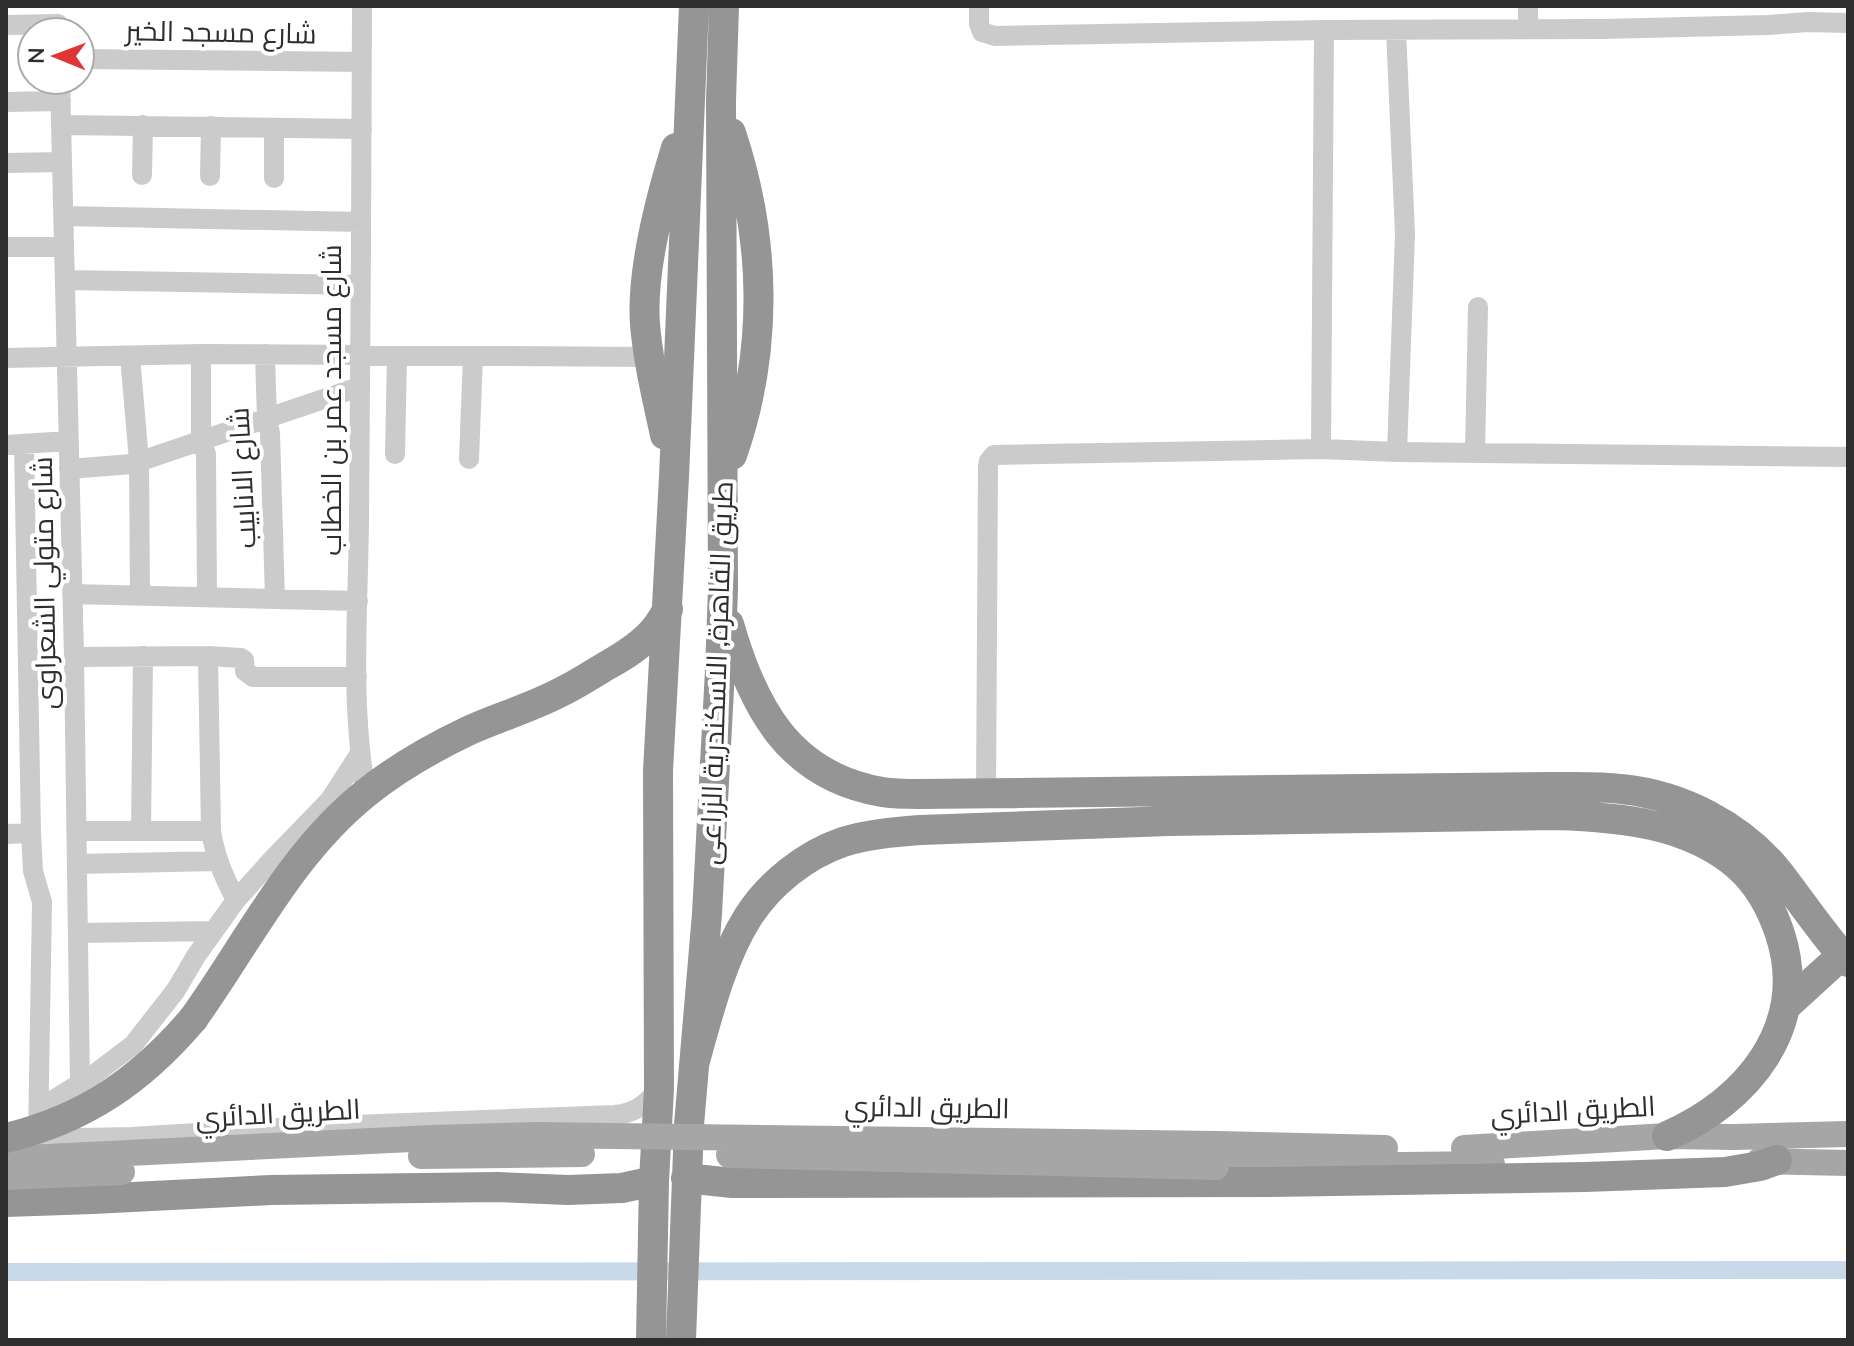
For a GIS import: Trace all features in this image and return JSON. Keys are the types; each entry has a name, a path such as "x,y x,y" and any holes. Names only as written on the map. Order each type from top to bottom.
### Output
{"highway":[{"name":"طريق القاهرة, الاسكندرية الزراعى","path":"651,1340 659,1089 658,771 694,6"},
{"name":"طريق القاهرة, الاسكندرية الزراعى","path":"681,1340 686,1183 714,819 723,589 722,483 750,390 757,342 759,293 757,244 749,196 721,101 724,6"},
{"path":"674,477 650,357 645,325 645,293 648,260 674,151 691,104"},
{"path":"723,589 738,656 767,719 790,747 818,769 849,784 884,793 986,795 1553,787 1620,789 1682,803 1737,833 1761,853 1845,958 1785,1007"},
{"path":"6,1139 53,1124 100,1102 126,1085 157,1058 193,1019 296,865 335,821 366,793 447,742 559,694 617,660 638,646 656,628 668,609"},
{"path":"1168,791 1169,821"},
{"path":"695,1061 730,953 748,917 774,886 805,861 841,843 881,833 921,830 1169,821 1555,815 1625,819 1687,836 1716,850 1740,868 1760,891 1775,917 1784,946 1787,977 1785,1007 1773,1042 1754,1073 1701,1120 1667,1136"},
{"path":"686,1183 1570,1178 1725,1172 1777,1160"},
{"path":"6,1202 271,1190 497,1187 568,1190 654,1184"}],"main road":[{"name":"الطريق الدائري","path":"6,1159 538,1135 1216,1155 1442,1149 1667,1136 1848,1134"},
{"name":"الطريق الدائري","path":"6,1177 538,1153 1216,1155 1848,1163"}],"street":[{"name":"شارع مسجد عمر بن الخطاب","path":"362,6 356,704 359,755 366,793"},
{"path":"979,6 982,32 995,36 1528,29 1676,16 1768,25 1848,23"},
{"path":"1528,6 1528,29"},
{"path":"1321,449 1324,30"},
{"path":"1396,30 1405,234 1397,452"},
{"name":"شارع مسجد الخير","path":"96,59 362,62"},
{"name":"شارع متولي الشعراوى","path":"61,96 80,1084"},
{"path":"6,102 61,101"},
{"path":"61,125 362,129"},
{"path":"142,175 143,125"},
{"path":"210,176 211,126"},
{"path":"274,128 274,178"},
{"path":"6,163 62,162"},
{"path":"64,216 360,222"},
{"path":"6,247 64,247"},
{"path":"65,280 360,285"},
{"path":"1475,453 1478,307"},
{"path":"6,358 201,354 650,357"},
{"path":"201,354 201,441 206,454 207,597"},
{"name":"شارع الانابيب","path":"265,354 275,599"},
{"path":"130,356 139,461 140,596"},
{"path":"395,454 397,356"},
{"path":"469,459 473,356"},
{"path":"69,469 118,466 139,461 359,387"},
{"path":"38,1139 42,902 33,871 16,688 15,444 69,441"},
{"path":"986,795 988,466 991,457 998,454 1321,449 1848,457"},
{"path":"72,594 358,601"},
{"path":"141,831 143,656"},
{"path":"208,656 211,831 218,861 236,900"},
{"path":"74,657 241,658 245,671 253,677 357,677"},
{"path":"39,1109 80,1084 133,1045 176,990 236,900 330,800 359,755"},
{"path":"76,831 211,831"},
{"path":"6,834 31,833"},
{"path":"77,864 218,861"},
{"path":"78,933 213,931"},
{"path":"6,1139 131,1137 276,1128 615,1115 638,1110 659,1089"}],"waterway":[{"path":"6,1272 1848,1270"}]}
